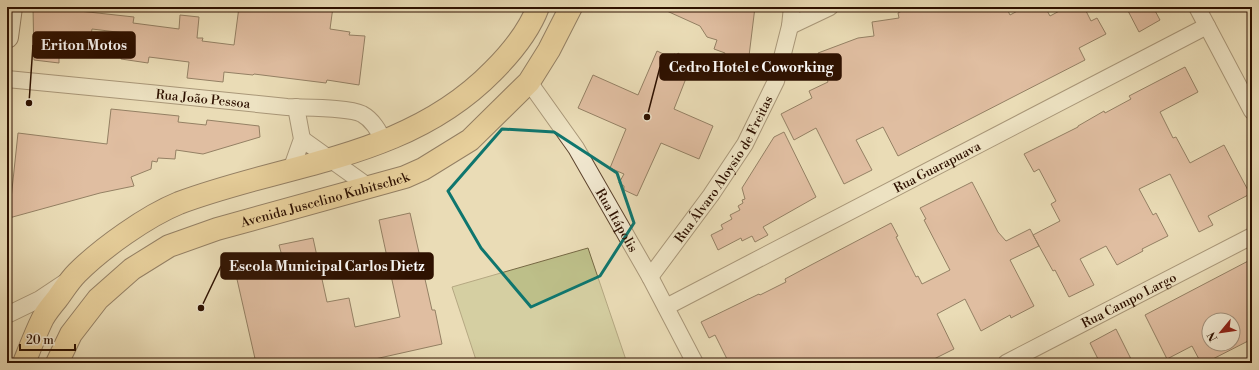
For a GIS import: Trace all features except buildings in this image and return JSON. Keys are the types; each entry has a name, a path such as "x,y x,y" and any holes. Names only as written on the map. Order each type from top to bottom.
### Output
{"main road":[{"path":"24,363 43,317 76,274 110,245 148,219 178,204 368,148 420,126 458,103 479,86 514,48 538,7"},
{"name":"Avenida Juscelino Kubitschek","path":"57,363 71,334 98,299 132,269 169,246 217,229 405,176 423,169 456,150 483,129 529,82 549,50 571,7"}],"street":[{"path":"7,37 11,7"},
{"name":"Rua Álvaro Aloysio de Freitas","path":"650,277 711,195 745,144 776,81 790,26 792,7"},
{"path":"790,26 830,7"},
{"path":"1197,7 1252,111"},
{"name":"Rua Guarapuava","path":"666,307 1207,26"},
{"name":"Rua João Pessoa","path":"7,79 352,111 362,114 372,121 378,129 384,142"},
{"name":"Rua Itápolis","path":"529,82 576,148 650,277 695,363"},
{"path":"292,170 302,139 296,107"},
{"path":"302,139 369,187"},
{"name":"Rua Campo Largo","path":"1006,363 1252,236"},
{"path":"7,314 40,299 76,274"}],"highlighted area":[{"path":"502,129 554,132 617,173 634,223 600,276 531,307 481,248 448,191"}],"green space":[{"path":"588,248 627,363 477,363 452,287"}],"place":[{"name":"Eriton Motos","path":"29,103"},
{"name":"Cedro Hotel e Coworking","path":"647,117"},
{"name":"Escola Municipal Carlos Dietz","path":"201,308"}]}
